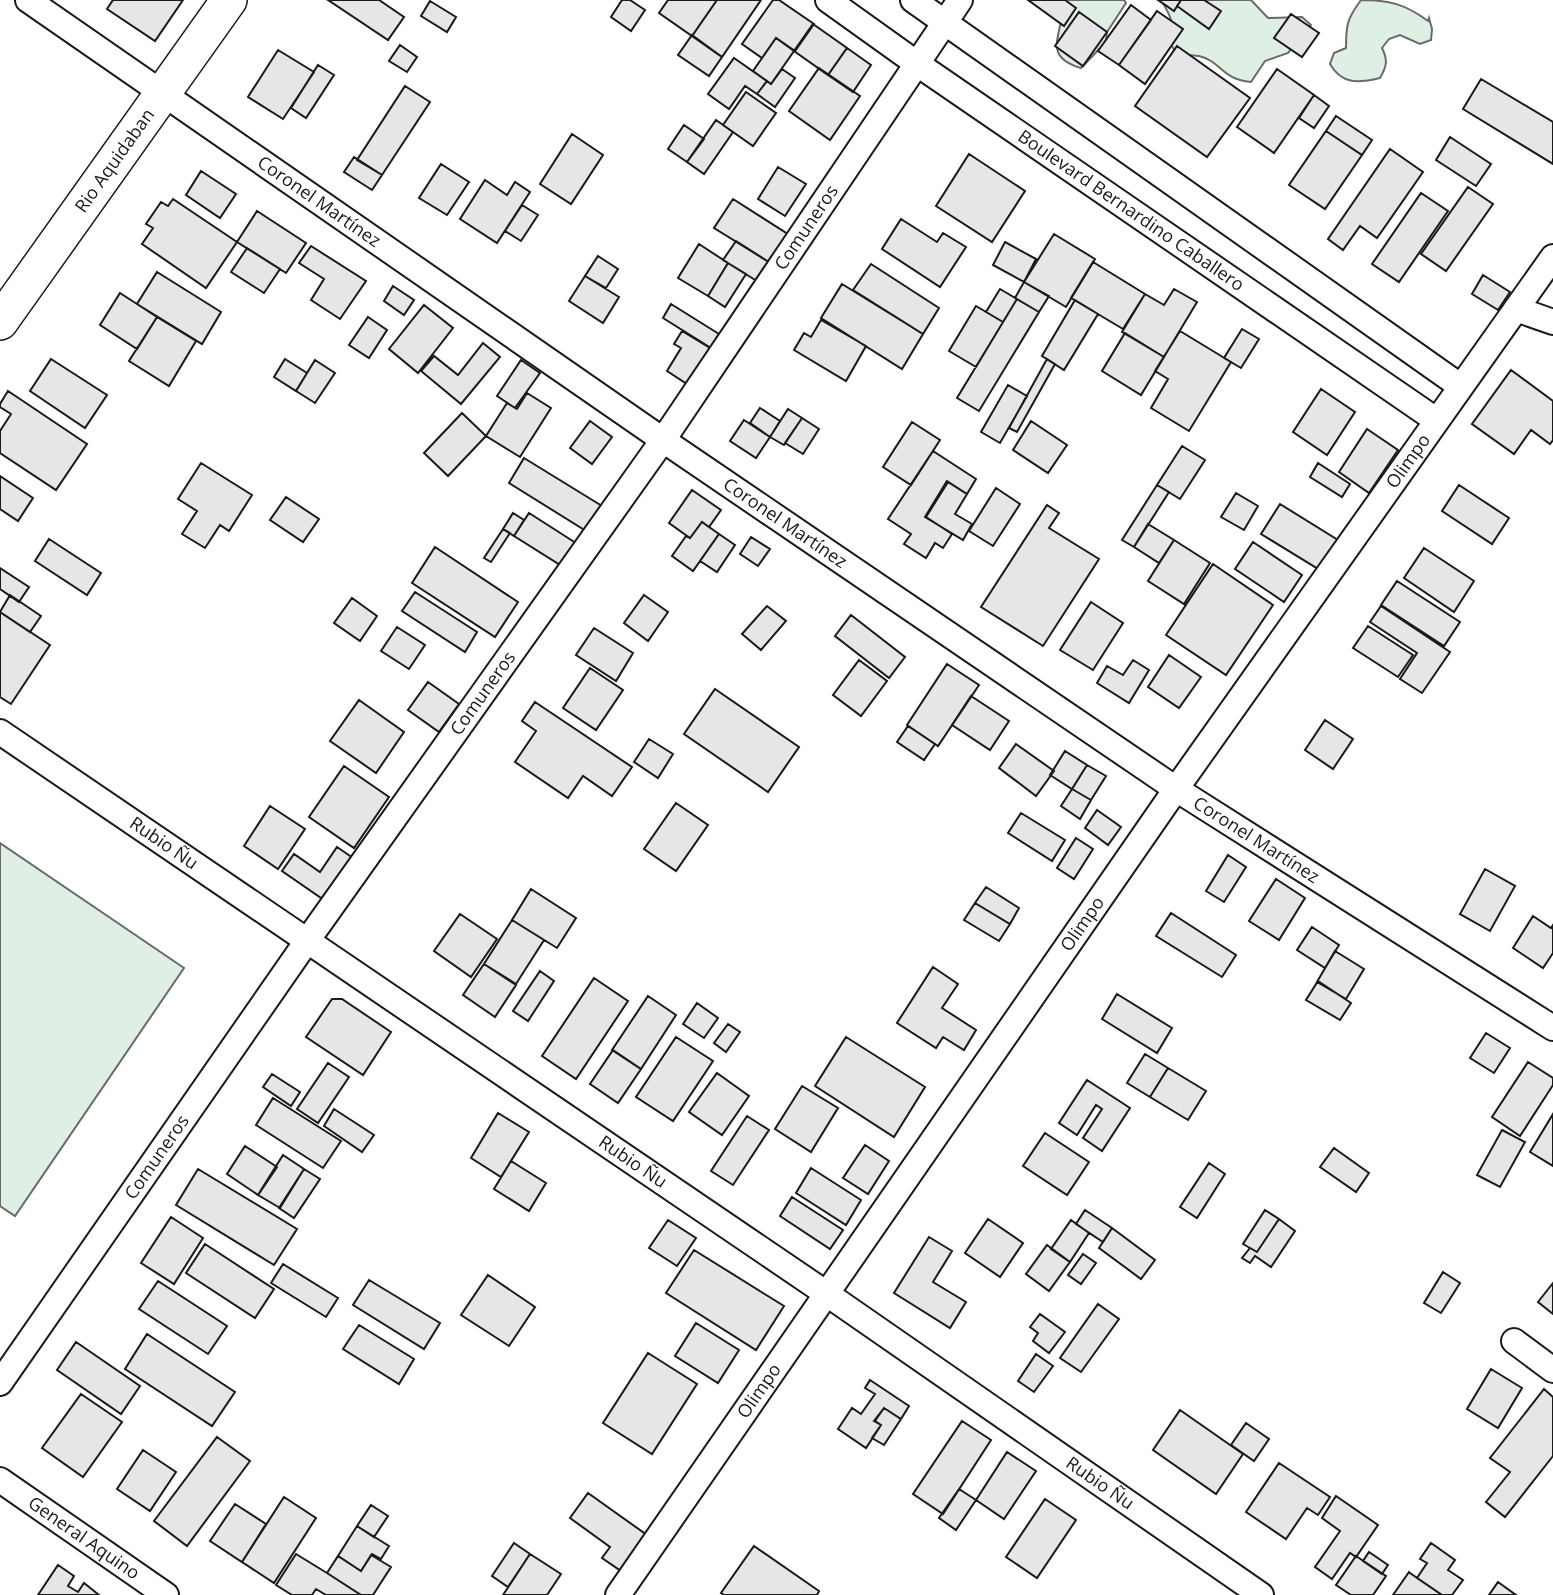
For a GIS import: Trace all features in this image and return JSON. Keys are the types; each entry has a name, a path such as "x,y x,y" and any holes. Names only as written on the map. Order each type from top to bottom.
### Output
{"street":[{"name":"Coronel Martínez","path":"29,0 663,440 1176,789 1553,1028"},
{"name":"Rio Aquidaban","path":"0,322 229,0"},
{"name":"Boulevard Bernardino Caballero","path":"828,0 1436,420"},
{"path":"913,0 1460,386"},
{"name":"Comuneros","path":"0,1383 307,941 663,440 960,0"},
{"name":"Olimpo","path":"618,1595 1176,789 1553,257"},
{"path":"1516,309 1553,322"},
{"name":"Rubio Ñu","path":"0,732 827,1294 1261,1595"},
{"path":"1514,1341 1553,1370"},
{"name":"General Aquino","path":"0,1479 166,1595"}],"green space":[{"path":"1061,0 1124,0 1126,3 1107,32 1106,42 1081,68 1068,63 1057,49"},
{"path":"1161,0 1251,0 1268,18 1302,17 1311,25 1288,53 1265,61 1251,82 1241,81 1206,58 1176,53 1170,43 1171,20"},
{"path":"1361,0 1388,2 1404,7 1428,21 1429,18 1431,40 1420,44 1400,35 1389,39 1382,48 1386,63 1380,78 1352,81 1340,76 1330,64 1334,53 1346,48 1348,22"},
{"path":"0,843 184,968 15,1216 0,1206"}],"building":[{"path":"113,0 183,0 155,41 107,9"},
{"path":"328,0 379,0 404,17 388,40"},
{"path":"622,0 630,0 645,10 631,31 611,17"},
{"path":"668,0 717,0 692,36 659,13"},
{"path":"717,0 761,0 722,57 692,36"},
{"path":"773,0 779,0 814,24 795,51 776,38 762,58 742,44"},
{"path":"1028,0 1065,0 1076,8 1064,26"},
{"path":"1158,0 1181,0 1174,11"},
{"path":"1181,0 1204,0 1221,11 1209,29 1177,6"},
{"path":"430,1 456,17 447,32 421,16"},
{"path":"1131,5 1151,20 1119,65 1098,51"},
{"path":"1157,11 1183,29 1145,84 1119,65"},
{"path":"1079,12 1107,32 1083,66 1055,46"},
{"path":"1291,14 1319,33 1302,57 1274,38"},
{"path":"813,24 847,48 828,75 794,51"},
{"path":"692,35 722,57 709,76 678,55"},
{"path":"776,38 794,51 771,84 753,71"},
{"path":"400,45 417,57 407,72 389,61"},
{"path":"1177,46 1250,98 1207,157 1135,106"},
{"path":"847,48 871,65 853,92 828,75"},
{"path":"278,50 314,72 283,119 248,97"},
{"path":"734,58 767,81 757,94 745,86 729,109 708,94"},
{"path":"318,65 334,75 306,118 291,108"},
{"path":"819,68 860,96 830,140 789,111"},
{"path":"782,69 795,78 775,107 757,94 767,81 771,84"},
{"path":"1277,69 1314,95 1274,153 1237,127"},
{"path":"1481,79 1553,122 1553,164 1463,109"},
{"path":"405,86 430,102 382,175 357,160"},
{"path":"746,92 776,113 753,146 723,125"},
{"path":"1314,95 1329,106 1314,128 1299,118"},
{"path":"1336,116 1372,140 1362,155 1326,131"},
{"path":"716,120 733,132 704,174 687,162"},
{"path":"684,125 704,139 687,162 668,149"},
{"path":"1326,131 1362,155 1325,209 1289,185"},
{"path":"572,134 603,155 571,204 540,184"},
{"path":"1450,137 1491,164 1476,186 1436,160"},
{"path":"1390,149 1423,172 1377,238 1360,226 1343,250 1328,239"},
{"path":"969,154 1025,191 992,242 936,206"},
{"path":"354,157 382,175 372,190 344,172"},
{"path":"441,164 469,182 447,215 419,198"},
{"path":"778,167 806,184 785,216 758,199"},
{"path":"201,171 236,194 220,218 186,195"},
{"path":"485,180 507,195 515,182 530,192 497,243 460,219"},
{"path":"1468,187 1493,204 1446,271 1421,254"},
{"path":"1421,193 1448,211 1399,282 1372,264"},
{"path":"173,199 237,242 206,288 142,244 153,228 146,224 161,202 168,206"},
{"path":"733,199 791,236 772,264 714,228"},
{"path":"522,205 538,215 521,241 505,231"},
{"path":"257,211 306,243 286,273 237,242"},
{"path":"901,219 937,242 943,233 966,247 940,287 882,249"},
{"path":"1054,234 1095,259 1066,307 1024,282"},
{"path":"736,241 772,264 760,283 723,260"},
{"path":"1005,242 1036,259 1024,282 993,265"},
{"path":"699,244 728,263 708,296 678,278"},
{"path":"311,246 366,281 340,319 311,300 324,279 299,263"},
{"path":"247,248 280,269 264,293 231,272"},
{"path":"598,256 618,269 606,288 585,276"},
{"path":"1093,262 1145,294 1123,329 1071,298"},
{"path":"728,263 746,274 725,307 708,296"},
{"path":"871,264 939,308 923,334 853,290"},
{"path":"157,272 221,312 202,344 137,304"},
{"path":"1483,275 1510,292 1498,310 1472,294"},
{"path":"585,276 619,297 603,323 569,301"},
{"path":"1024,282 1049,296 1039,312 1015,298"},
{"path":"842,284 923,334 902,369 821,318"},
{"path":"393,286 414,300 404,315 384,301"},
{"path":"1000,289 1017,299 1003,322 986,312"},
{"path":"1174,289 1197,302 1164,357 1122,332 1145,294 1164,305"},
{"path":"120,293 157,317 137,349 100,325"},
{"path":"1017,299 1039,312 979,411 957,398"},
{"path":"1075,300 1098,314 1064,370 1042,356"},
{"path":"671,304 719,334 711,348 663,318"},
{"path":"424,305 453,328 418,373 389,349"},
{"path":"976,306 1003,322 976,367 949,351"},
{"path":"157,317 196,341 169,386 129,361"},
{"path":"368,317 387,330 369,358 349,345"},
{"path":"821,320 866,346 846,381 794,350 804,333 811,337"},
{"path":"1242,329 1259,339 1241,368 1224,358"},
{"path":"682,331 710,348 687,384 667,371 681,348 674,344"},
{"path":"1180,331 1231,362 1189,431 1151,408 1168,379 1155,371"},
{"path":"1125,333 1164,357 1141,395 1102,371"},
{"path":"483,343 500,357 461,404 421,371 434,356 458,375"},
{"path":"51,359 107,395 85,428 30,391"},
{"path":"285,359 307,373 296,391 274,377"},
{"path":"1047,359 1055,364 1017,432 1009,428"},
{"path":"315,360 335,373 315,403 296,391"},
{"path":"521,360 540,373 515,408 497,396"},
{"path":"1511,370 1553,401 1553,440 1550,444 1531,430 1514,454 1472,424"},
{"path":"1008,385 1027,396 1000,443 981,432"},
{"path":"1321,389 1355,412 1327,455 1293,432"},
{"path":"8,391 87,444 56,490 0,453 0,431 11,414 0,407 0,404"},
{"path":"527,393 551,408 520,457 486,436 507,403 517,409"},
{"path":"760,408 780,421 770,437 750,423"},
{"path":"788,409 802,418 784,445 770,437"},
{"path":"462,413 486,436 448,476 424,453"},
{"path":"802,418 819,429 803,454 785,443"},
{"path":"744,420 770,437 756,458 730,441"},
{"path":"590,421 612,437 592,464 570,448"},
{"path":"1031,421 1067,445 1048,473 1013,450"},
{"path":"912,422 940,440 911,485 883,467"},
{"path":"1367,429 1398,450 1369,493 1339,472"},
{"path":"1182,446 1205,460 1180,499 1157,485"},
{"path":"933,451 976,479 967,494 948,482 926,517 952,534 943,548 935,543 926,558 904,544 911,534 888,519"},
{"path":"524,458 602,506 586,531 509,483"},
{"path":"201,463 252,495 229,531 220,525 205,548 182,534 197,511 178,499"},
{"path":"1318,463 1350,484 1342,497 1310,477"},
{"path":"0,476 33,498 18,521 0,509"},
{"path":"947,481 967,494 955,514 972,524 963,540 925,517"},
{"path":"1157,485 1169,492 1134,547 1122,540"},
{"path":"1459,485 1509,518 1492,544 1442,511"},
{"path":"996,488 1020,504 993,546 969,531"},
{"path":"692,490 721,510 709,527 702,522 690,538 669,523"},
{"path":"1236,493 1258,506 1244,530 1221,517"},
{"path":"286,497 319,519 303,542 270,520"},
{"path":"1280,504 1338,540 1320,570 1261,534"},
{"path":"1047,505 1059,513 1049,528 1099,559 1043,646 981,607"},
{"path":"513,513 524,520 514,536 503,529"},
{"path":"529,513 579,545 565,568 514,536"},
{"path":"702,522 719,534 693,571 672,556 686,536 690,538"},
{"path":"1148,524 1174,540 1159,563 1134,547"},
{"path":"503,529 510,533 491,562 484,558"},
{"path":"719,534 735,545 717,572 700,561"},
{"path":"751,537 770,549 758,566 740,554"},
{"path":"49,539 101,573 87,595 35,561"},
{"path":"1174,540 1210,563 1184,604 1148,581"},
{"path":"1253,542 1302,575 1284,602 1235,569"},
{"path":"435,547 518,602 495,637 412,583"},
{"path":"1424,548 1474,581 1454,612 1404,578"},
{"path":"1213,564 1273,605 1226,675 1166,635"},
{"path":"0,568 29,587 19,602 0,589"},
{"path":"1397,581 1460,622 1444,646 1381,605"},
{"path":"415,592 477,632 465,652 402,611"},
{"path":"10,595 41,616 30,632 0,612"},
{"path":"644,595 668,612 648,641 624,623"},
{"path":"352,598 377,616 360,641 334,623"},
{"path":"1091,602 1123,623 1093,670 1060,650"},
{"path":"767,606 786,621 761,650 742,634"},
{"path":"1381,606 1450,652 1422,693 1400,679 1417,653 1370,622"},
{"path":"0,612 50,645 11,704 0,697"},
{"path":"851,615 905,657 889,678 835,636"},
{"path":"1368,626 1413,655 1398,677 1353,648"},
{"path":"397,627 425,645 409,669 381,651"},
{"path":"594,628 633,653 616,681 576,655"},
{"path":"1169,655 1201,677 1179,708 1148,687"},
{"path":"859,660 887,681 861,716 833,695"},
{"path":"1133,660 1149,670 1129,703 1097,683 1107,666 1123,675"},
{"path":"947,664 979,685 938,746 907,725"},
{"path":"590,668 623,690 596,730 563,708"},
{"path":"428,682 459,704 439,732 408,710"},
{"path":"715,689 799,747 768,792 684,734"},
{"path":"971,696 1009,721 990,750 952,725"},
{"path":"359,700 404,732 376,773 330,741"},
{"path":"535,702 632,767 612,796 583,776 568,798 515,762 536,731 522,721"},
{"path":"1325,720 1353,739 1333,769 1305,750"},
{"path":"908,726 935,744 924,760 897,742"},
{"path":"649,739 673,754 658,778 634,762"},
{"path":"1016,744 1054,771 1036,796 999,768"},
{"path":"1065,751 1087,765 1072,789 1050,775"},
{"path":"1087,765 1106,776 1091,800 1072,789"},
{"path":"344,766 389,797 354,848 309,817"},
{"path":"1072,789 1091,800 1080,819 1061,806"},
{"path":"676,803 708,825 676,871 644,849"},
{"path":"270,806 305,829 278,869 244,846"},
{"path":"1097,810 1121,827 1108,845 1085,828"},
{"path":"1021,813 1065,840 1052,861 1008,833"},
{"path":"1076,838 1093,849 1074,879 1057,868"},
{"path":"337,847 353,858 324,900 282,871 294,854 320,872"},
{"path":"1228,855 1246,867 1224,902 1206,891"},
{"path":"1485,869 1515,886 1490,931 1460,914"},
{"path":"1276,879 1305,898 1279,940 1249,921"},
{"path":"986,887 1019,908 1010,924 975,903"},
{"path":"531,889 576,918 557,948 512,920"},
{"path":"975,903 1010,924 999,941 964,920"},
{"path":"1171,913 1236,955 1222,977 1156,936"},
{"path":"460,914 497,939 471,977 434,951"},
{"path":"1533,916 1551,928 1553,925 1553,953 1543,968 1513,948"},
{"path":"512,920 544,940 516,984 484,964"},
{"path":"1312,927 1339,945 1325,968 1297,950"},
{"path":"1335,951 1364,969 1346,999 1317,982"},
{"path":"484,964 516,985 495,1017 463,995"},
{"path":"933,967 958,984 942,1008 976,1030 964,1050 943,1037 936,1048 897,1023"},
{"path":"540,971 554,981 528,1021 513,1011"},
{"path":"594,978 628,1001 576,1079 542,1056"},
{"path":"1318,981 1351,1003 1340,1020 1306,1000"},
{"path":"1117,994 1172,1028 1157,1053 1102,1019"},
{"path":"648,996 676,1015 641,1069 612,1050"},
{"path":"332,999 342,999 391,1032 363,1075 306,1037"},
{"path":"697,1003 718,1018 704,1038 683,1024"},
{"path":"728,1024 740,1032 726,1052 714,1043"},
{"path":"1486,1033 1510,1048 1494,1073 1470,1058"},
{"path":"676,1037 713,1061 673,1121 636,1097"},
{"path":"846,1037 925,1087 894,1137 815,1086"},
{"path":"613,1050 641,1069 618,1103 590,1084"},
{"path":"1145,1054 1168,1068 1150,1097 1127,1083"},
{"path":"1528,1062 1553,1078 1553,1085 1520,1136 1492,1117"},
{"path":"328,1063 349,1077 318,1123 297,1109"},
{"path":"1168,1068 1206,1091 1188,1120 1150,1097"},
{"path":"717,1073 749,1096 722,1135 689,1112"},
{"path":"272,1074 300,1092 291,1106 263,1087"},
{"path":"1087,1080 1130,1108 1102,1151 1083,1138 1102,1109 1096,1105 1077,1135 1059,1123"},
{"path":"802,1086 838,1108 811,1152 775,1129"},
{"path":"273,1098 341,1141 323,1168 256,1125"},
{"path":"334,1109 374,1135 362,1152 324,1126"},
{"path":"498,1113 529,1132 501,1177 471,1158"},
{"path":"1553,1114 1553,1166 1530,1152"},
{"path":"747,1116 769,1130 733,1185 711,1171"},
{"path":"1502,1130 1525,1142 1500,1187 1477,1175"},
{"path":"1045,1133 1089,1162 1067,1195 1023,1166"},
{"path":"865,1145 889,1161 868,1194 843,1178"},
{"path":"245,1146 277,1167 258,1195 227,1174"},
{"path":"1334,1148 1369,1173 1356,1192 1320,1167"},
{"path":"283,1155 304,1169 280,1208 258,1195"},
{"path":"511,1161 546,1183 529,1211 494,1189"},
{"path":"1209,1163 1225,1174 1197,1218 1180,1207"},
{"path":"811,1168 861,1200 846,1225 796,1193"},
{"path":"198,1169 297,1229 274,1265 176,1205"},
{"path":"304,1169 320,1179 294,1218 279,1208"},
{"path":"792,1197 843,1230 830,1249 780,1216"},
{"path":"1085,1210 1112,1228 1103,1242 1076,1224"},
{"path":"1265,1210 1279,1219 1257,1252 1243,1244"},
{"path":"171,1217 203,1238 174,1284 141,1263"},
{"path":"988,1219 1023,1243 1000,1277 965,1253"},
{"path":"1279,1219 1295,1231 1271,1267 1255,1256 1250,1263 1242,1258 1250,1248 1257,1252"},
{"path":"668,1220 696,1238 677,1266 649,1248"},
{"path":"1071,1220 1089,1233 1070,1262 1051,1249"},
{"path":"1112,1228 1155,1260 1141,1279 1099,1248"},
{"path":"929,1237 952,1251 933,1282 966,1302 950,1328 894,1293"},
{"path":"205,1244 274,1289 255,1318 186,1273"},
{"path":"1047,1245 1070,1262 1049,1291 1026,1274"},
{"path":"694,1250 784,1306 756,1350 666,1293"},
{"path":"1083,1254 1096,1263 1081,1284 1068,1275"},
{"path":"283,1264 338,1298 326,1317 271,1283"},
{"path":"1443,1272 1460,1283 1441,1313 1424,1303"},
{"path":"488,1275 535,1307 509,1346 461,1315"},
{"path":"369,1280 440,1323 424,1349 353,1305"},
{"path":"158,1281 227,1326 208,1354 139,1309"},
{"path":"1553,1283 1553,1314 1538,1302"},
{"path":"1098,1304 1119,1319 1081,1372 1060,1358"},
{"path":"1040,1314 1065,1332 1049,1353 1033,1341 1038,1333 1030,1327"},
{"path":"696,1323 739,1350 718,1383 675,1356"},
{"path":"359,1325 414,1359 399,1384 343,1349"},
{"path":"147,1334 235,1392 212,1426 125,1369"},
{"path":"76,1342 140,1386 121,1414 57,1370"},
{"path":"648,1353 697,1384 652,1454 603,1423"},
{"path":"1036,1354 1053,1366 1034,1392 1018,1381"},
{"path":"1491,1369 1522,1388 1498,1428 1467,1409"},
{"path":"870,1380 909,1406 901,1419 884,1408 875,1421 881,1425 866,1448 838,1429 852,1408 861,1414 875,1394 865,1388"},
{"path":"1544,1389 1553,1397 1553,1456 1505,1517 1486,1502 1510,1472 1490,1458"},
{"path":"81,1394 122,1422 83,1477 42,1448"},
{"path":"884,1408 901,1419 884,1445 872,1438 881,1425 874,1421"},
{"path":"1180,1410 1243,1454 1216,1494 1153,1450"},
{"path":"962,1421 991,1440 943,1514 913,1494"},
{"path":"1246,1423 1269,1439 1254,1461 1231,1445"},
{"path":"217,1437 250,1461 187,1546 154,1521"},
{"path":"143,1450 176,1472 150,1511 117,1489"},
{"path":"1007,1452 1036,1471 1004,1519 976,1500"},
{"path":"1279,1463 1330,1497 1318,1515 1307,1508 1286,1539 1246,1512"},
{"path":"959,1489 976,1500 956,1530 939,1518"},
{"path":"588,1493 647,1535 621,1571 602,1558 610,1547 570,1518"},
{"path":"1336,1496 1378,1525 1356,1557 1350,1553 1332,1579 1315,1567 1340,1531 1322,1518"},
{"path":"284,1497 316,1518 274,1583 242,1562"},
{"path":"1045,1499 1076,1520 1037,1578 1006,1557"},
{"path":"235,1504 266,1524 242,1562 210,1541"},
{"path":"371,1505 388,1516 374,1537 357,1526"},
{"path":"357,1526 389,1546 381,1559 372,1554 361,1571 338,1556"},
{"path":"514,1543 530,1554 508,1587 492,1576"},
{"path":"1431,1543 1455,1560 1448,1570 1463,1580 1452,1595 1442,1595 1417,1578 1427,1563 1420,1559"},
{"path":"754,1546 819,1591 817,1595 721,1593"},
{"path":"1369,1552 1388,1565 1382,1574 1363,1561"},
{"path":"296,1554 361,1595 326,1595 316,1589 312,1595 292,1595 276,1585"},
{"path":"530,1554 561,1574 547,1595 503,1595"},
{"path":"371,1555 391,1567 373,1595 361,1595 327,1573 338,1556 361,1571"},
{"path":"1356,1556 1386,1576 1373,1595 1351,1595 1336,1585"},
{"path":"58,1565 74,1576 68,1586 78,1592 84,1583 99,1595 38,1595"},
{"path":"1410,1573 1442,1595 1393,1595"},
{"path":"1498,1582 1516,1595 1489,1595"}]}
